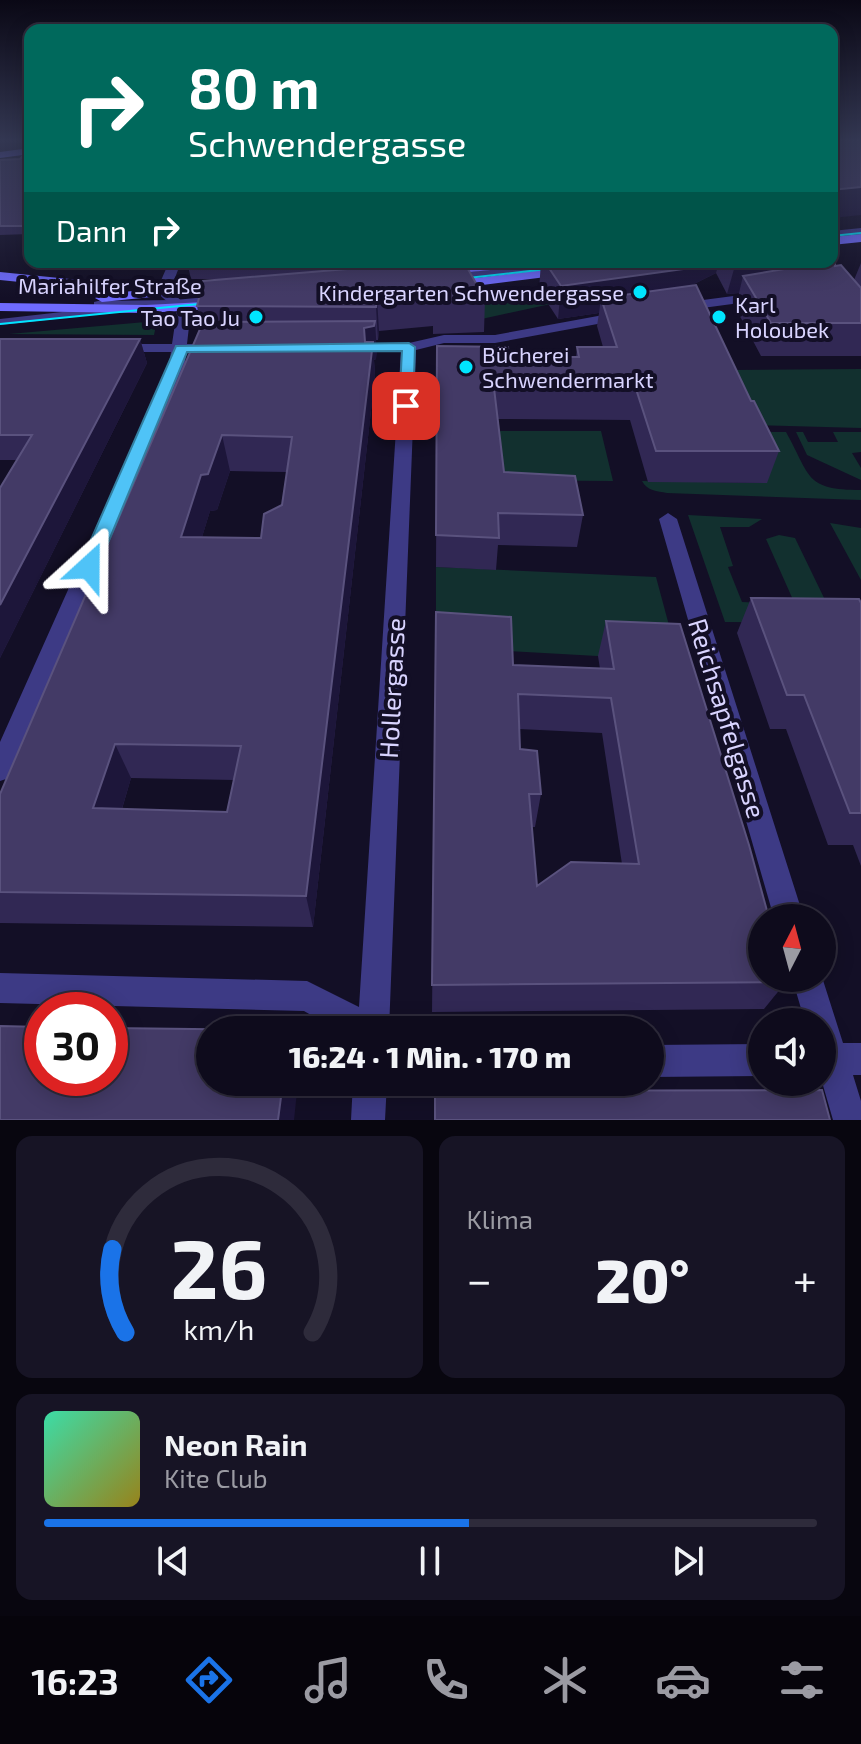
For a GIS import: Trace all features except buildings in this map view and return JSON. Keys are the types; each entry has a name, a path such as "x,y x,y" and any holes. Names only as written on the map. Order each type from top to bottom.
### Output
{"street":[{"path":"838,234 861,225"},
{"path":"838,236 861,238"},
{"path":"163,292 173,268"},
{"path":"435,279 496,268"},
{"path":"435,279 591,268"},
{"path":"0,276 163,292 180,306 181,348 177,364 0,770"},
{"name":"Mariahilfer Straße","path":"0,306 246,284"},
{"path":"666,303 776,288"},
{"name":"Mariahilfer Straße","path":"0,306 119,309 233,301"},
{"path":"337,347 409,347 444,339 495,339 584,312 636,307"},
{"name":"Hollergasse","path":"372,1016 409,347"},
{"path":"102,348 228,348"},
{"name":"Reichsapfelgasse","path":"668,519 785,904"},
{"path":"0,988 307,996 345,1016"},
{"path":"838,1059 850,1120"},
{"path":"664,1061 748,1060"},
{"path":"368,1120 369,1096"}],"lane":[{"path":"838,235 861,231"},
{"path":"435,279 533,268"},
{"path":"0,306 180,306"},
{"path":"0,322 119,309"}],"green space":[{"path":"527,291 560,302 477,320 465,298"},
{"path":"157,321 154,335 9,334"},
{"path":"861,369 861,428 753,425 730,370"},
{"path":"501,431 601,431 613,481 469,480 477,437"},
{"path":"744,432 786,432 812,478 829,487 861,490 861,500 667,493 649,489 642,481 767,483"},
{"path":"796,432 803,432 808,442 838,442 833,432 861,432 861,452 852,453 861,468 861,480 807,455"},
{"path":"688,515 762,519 749,527 720,527 733,566 728,567 742,602 765,603 850,623 725,622"},
{"path":"830,523 861,528 861,580"},
{"path":"779,535 795,538 826,602 794,602 766,539"},
{"path":"436,567 656,577 674,644 651,659 436,647"}],"tram line":[{"path":"838,235 861,233"},
{"path":"450,280 555,268"},
{"path":"0,324 219,302"}],"place":[{"name":"Kindergarten Schwendergasse","path":"640,292"},
{"name":"Tao Tao Ju","path":"256,317"},
{"name":"Karl Holoubek","path":"719,317"},
{"name":"Bücherei Schwendermarkt","path":"466,367"}],"route":[{"path":"89,567 177,364 181,348 409,347 406,406"}]}
